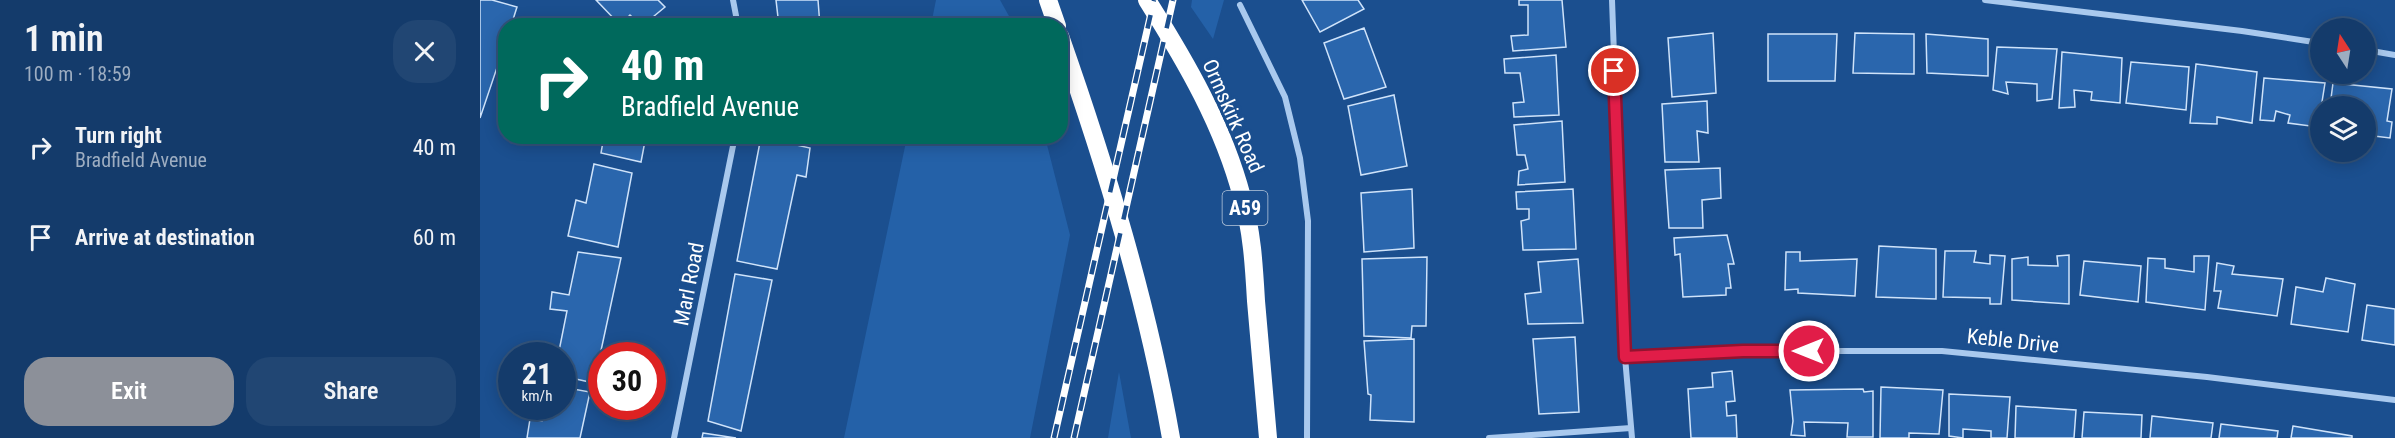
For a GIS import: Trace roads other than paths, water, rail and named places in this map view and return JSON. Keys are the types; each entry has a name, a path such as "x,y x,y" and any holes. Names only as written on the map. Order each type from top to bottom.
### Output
{"highway":[{"path":"1048,0 1054,18"},
{"name":"Ormskirk Road","path":"1147,0 1179,50 1207,104 1229,153 1243,199 1252,248 1268,438"},
{"path":"1068,59 1089,118 1133,270 1165,401 1171,438"}],"street":[{"path":"733,0 736,18"},
{"path":"1611,0 1625,357 1632,438"},
{"path":"1985,0 2242,31 2310,42"},
{"path":"1240,5 1285,97 1300,158 1308,221 1306,438"},
{"path":"2376,52 2395,55"},
{"name":"Marl Road","path":"674,438 733,144"},
{"name":"Keble Drive","path":"1625,357 1743,351 1942,351 2206,377 2395,400"},
{"path":"1489,438 1631,428"}],"railway":[{"path":"1054,438 1154,0"},
{"path":"1074,438 1173,0"}]}
